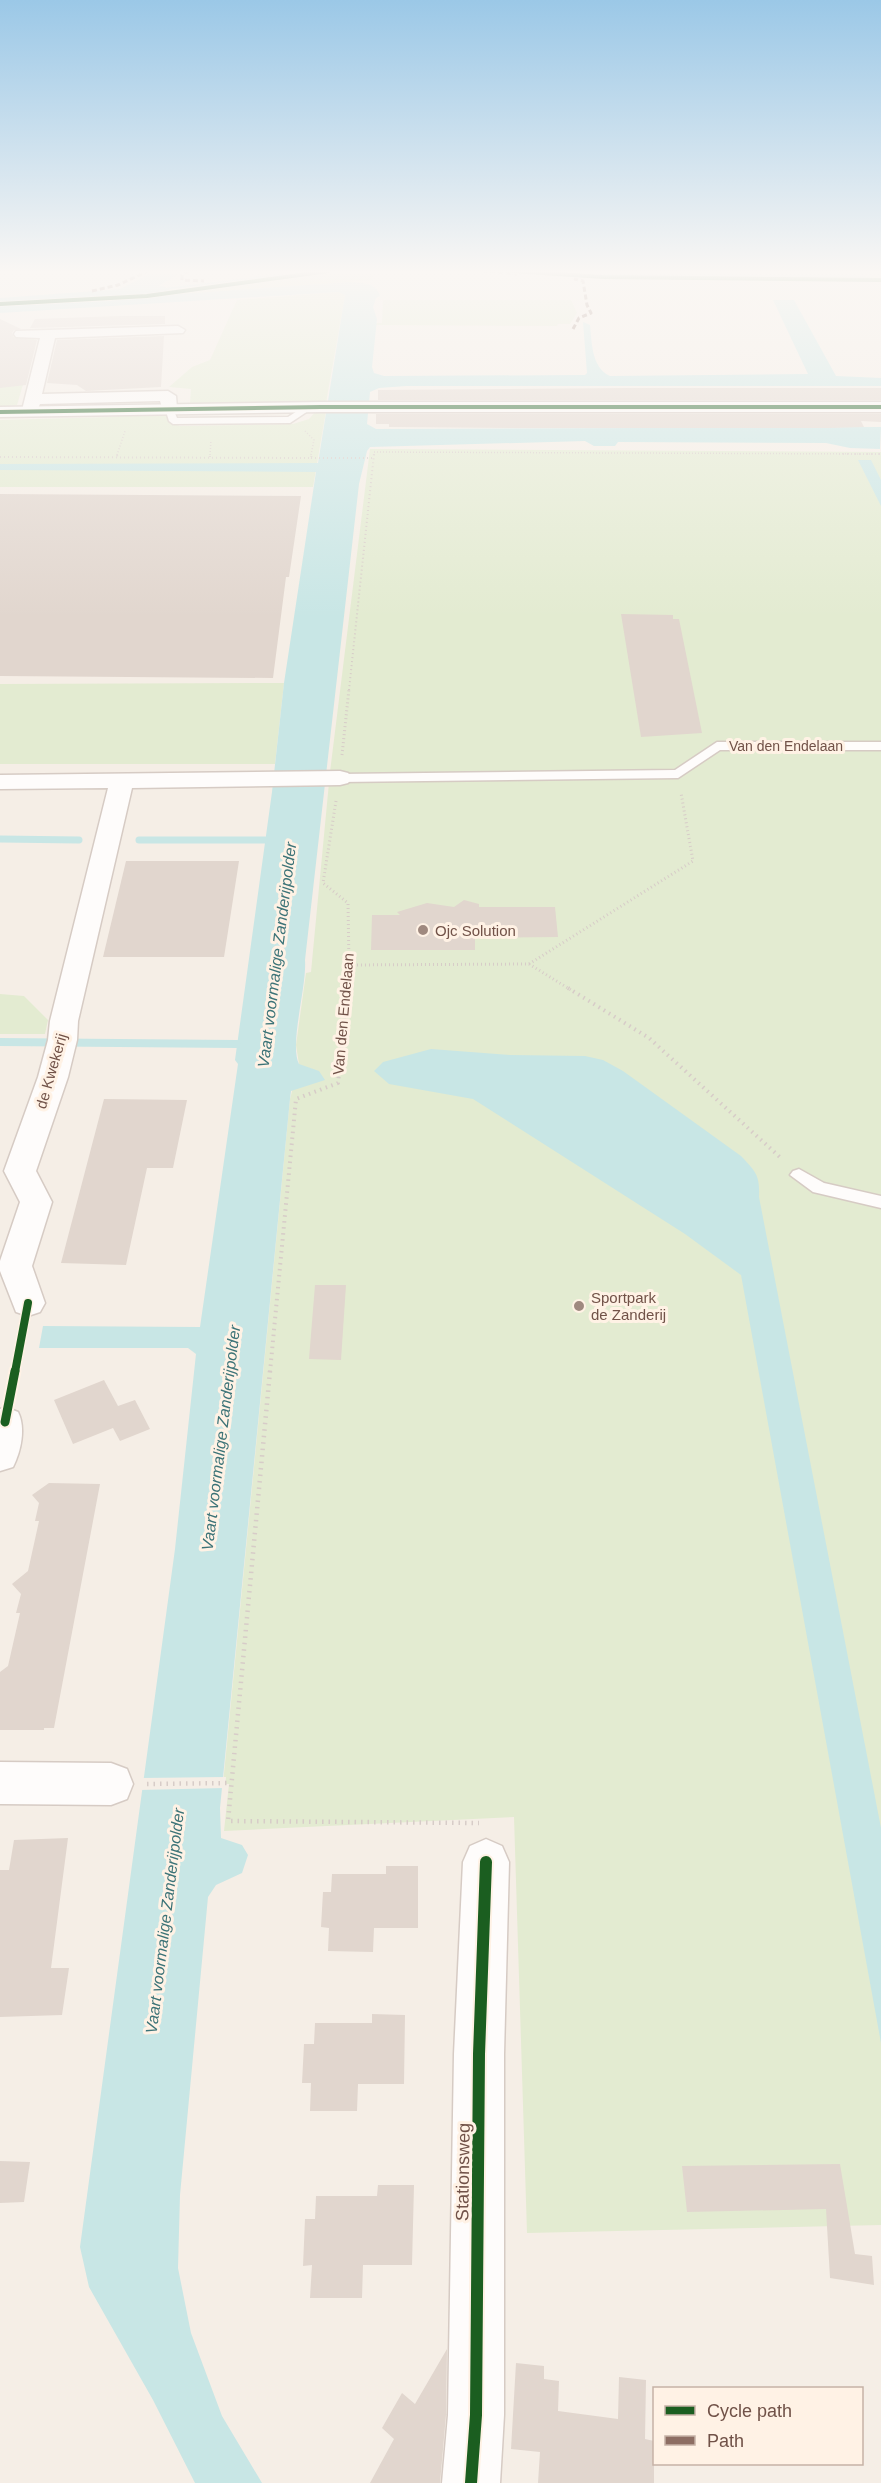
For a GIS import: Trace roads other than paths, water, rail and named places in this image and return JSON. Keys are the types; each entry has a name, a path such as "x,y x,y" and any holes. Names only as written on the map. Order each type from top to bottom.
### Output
{"street":[{"path":"32,404 36,387"},
{"path":"0,412 32,404 169,408 881,407"},
{"path":"0,782 340,778"},
{"name":"de Kwekerij","path":"28,1303 15,1266 36,1202 15,1189 20,1171 12,1156 60,1048 72,984 121,782"},
{"path":"0,1783 111,1784"},
{"name":"Stationsweg","path":"471,2483 476,2415 479,2054 486,1862"}],"lane":[{"name":"Van den Endelaan","path":"340,778 678,774 717,746 881,746"},
{"path":"800,1175 819,1188 881,1202"}],"water":[{"name":"Vaart voormalige Zanderijpolder","path":"330,387 394,387 379,388 370,392 367,424 376,429 881,427 880,449 850,448 826,443 618,442 615,446 594,446 585,441 370,447 367,451 359,484 296,1043 299,1064 319,1071 325,1080 291,1091 220,1808 221,1838 242,1845 248,1855 242,1873 216,1885 208,1897 180,2195 178,2268 191,2333 222,2416 262,2483 195,2483 153,2400 89,2287 80,2247 175,1549 196,1354 188,1348 39,1348 43,1326 200,1327 238,1064 235,1060 272,792 284,683 316,472 0,470 0,464 318,463"},
{"path":"858,460 871,460 881,480 881,506"},
{"path":"431,1049 510,1055 585,1056 603,1060 623,1071 741,1156 756,1174 881,1828 881,2043 741,1275 685,1234 473,1099 389,1084 374,1071 383,1062"}],"waterway":[{"path":"0,839 79,840"},
{"path":"139,840 265,840"},
{"path":"0,1042 237,1044"}],"place":[{"name":"Ojc Solution","path":"423,930"},
{"name":"Sportpark de Zanderij","path":"579,1306"}]}
